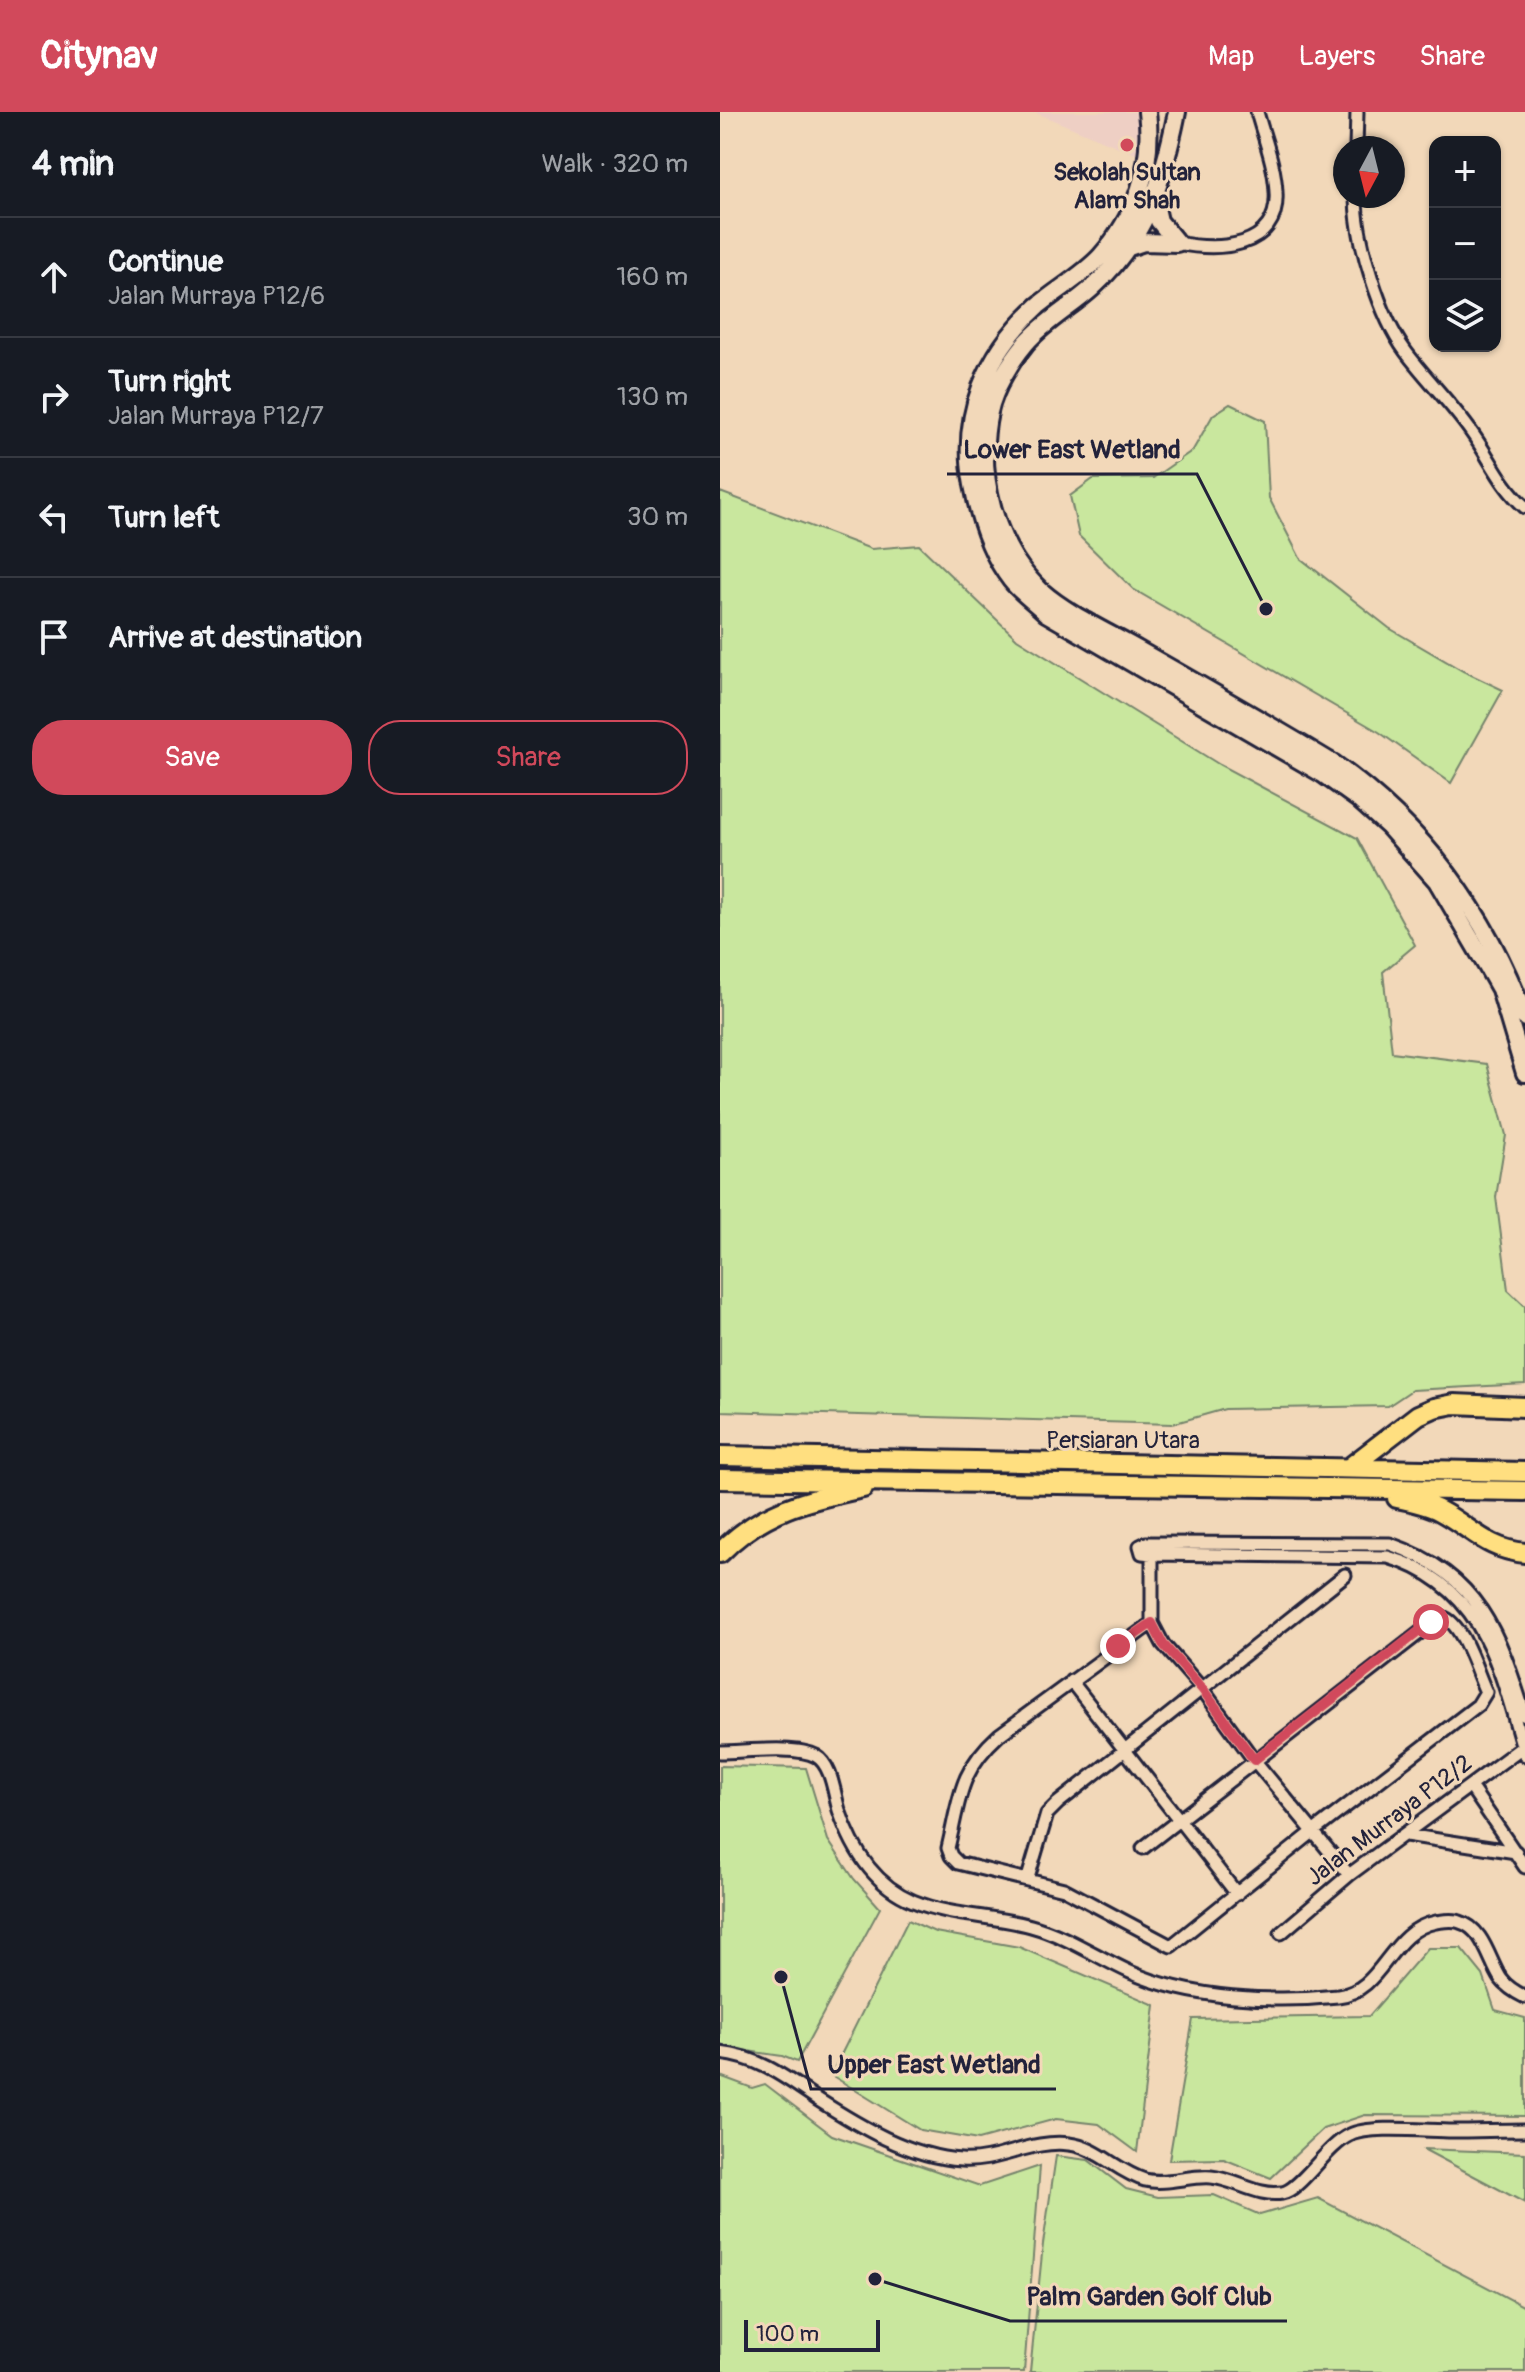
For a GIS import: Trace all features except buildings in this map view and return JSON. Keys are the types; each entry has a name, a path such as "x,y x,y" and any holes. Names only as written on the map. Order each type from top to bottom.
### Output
{"main road":[{"path":"1349,1468 1418,1415 1434,1408 1454,1404 1525,1407"},
{"name":"Persiaran Utara","path":"720,1456 1525,1472"},
{"name":"Persiaran Utara","path":"720,1479 1525,1491"},
{"path":"720,1553 758,1521 797,1504 897,1481"},
{"path":"1357,1489 1420,1502 1441,1511 1495,1546 1525,1553"}],"street":[{"path":"1147,112 1149,140 1145,175 1133,209 1098,259 1038,306 1009,337 979,388 973,407 968,449 978,511 993,549 1011,580 1046,613 1323,774 1388,826 1437,881 1492,975 1505,1004 1525,1073"},
{"path":"1177,112 1165,168 1129,247 1111,271 1027,342 995,395 989,411 985,474 992,508 1002,534 1021,566 1042,591 1088,622 1334,764 1398,814 1423,840 1455,883 1506,969 1525,1018"},
{"path":"1129,247 1144,242 1229,248 1251,240 1270,219 1277,195 1257,112"},
{"path":"1356,136 1357,112"},
{"path":"1154,197 1159,221 1177,243"},
{"path":"1357,208 1362,245 1396,337 1473,434 1509,491 1525,507"},
{"path":"1524,1749 1480,1623 1461,1600 1419,1569 1388,1557 1152,1554 1142,1553 1142,1544 1390,1544 1412,1551 1467,1591 1489,1618 1525,1716"},
{"path":"1152,1554 1152,1623 1163,1644 1349,1875"},
{"path":"1028,1878 1047,1814 1124,1749 1203,1690 1345,1575"},
{"path":"1143,1848 1440,1617 1452,1621 1472,1654 1486,1692 1478,1705 1171,1946 1064,1889 958,1863 948,1848 965,1778 978,1753 1152,1623"},
{"path":"1071,1681 1237,1894"},
{"name":"Jalan Murraya P12/2","path":"1281,1933 1349,1875 1524,1749"},
{"path":"720,1752 797,1751 818,1757 825,1764 840,1813 861,1858 874,1875 912,1901 947,1912 1028,1925 1056,1934 1130,1972 1177,1989 1278,1998 1342,1996 1370,1980 1397,1944 1419,1926 1445,1921 1460,1922 1473,1930 1502,1981 1525,1997"},
{"path":"1470,1786 1525,1867"},
{"path":"1406,1835 1516,1852"},
{"path":"720,2053 756,2060 850,2120 904,2146 929,2154 960,2160 982,2160 1042,2144 1070,2144 1095,2152 1148,2181 1212,2177 1278,2194 1294,2189 1334,2145 1360,2130 1525,2130"}],"shaded area":[{"name":"Sekolah Sultan Alam Shah","path":"1034,112 1138,112 1140,156"}],"green space":[{"path":"1230,404 1265,421 1269,498 1300,558 1389,628 1463,671 1503,690 1451,783 1379,732 1133,589 1079,536 1070,496 1093,479 1153,478 1193,450 1213,415"},
{"path":"720,492 871,549 919,545 1017,639 1220,765 1357,838 1415,945 1383,972 1392,1052 1487,1064 1506,1135 1496,1197 1508,1290 1525,1306 1525,1384 1412,1390 1388,1406 1225,1409 1172,1424 720,1411"},
{"path":"720,1766 806,1768 828,1840 854,1879 880,1908 797,2062 782,2056 720,2047"},
{"path":"908,1920 935,1932 1019,1947 1155,2005 1137,2152 1099,2124 1056,2119 978,2140 920,2130 831,2075"},
{"path":"1428,1948 1461,1948 1483,1975 1495,2010 1525,2018 1525,2116 1365,2115 1323,2129 1271,2178 1224,2159 1169,2160 1193,2019 1369,2016"},
{"path":"720,2076 752,2088 765,2084 832,2135 980,2186 1040,2166 1024,2372 720,2372"},
{"path":"1423,2149 1525,2153 1525,2203"},
{"path":"1056,2156 1088,2160 1126,2189 1158,2197 1214,2195 1260,2215 1318,2198 1525,2307 1525,2372 1030,2372"}],"place":[{"name":"Sekolah Sultan Alam Shah","path":"1127,145"},
{"name":"Lower East Wetland","path":"1266,609"},
{"name":"Upper East Wetland","path":"781,1977"},
{"name":"Palm Garden Golf Club","path":"875,2279"}],"route":[{"path":"1118,1646 1152,1623 1163,1644 1203,1690 1254,1760 1431,1622"}]}
